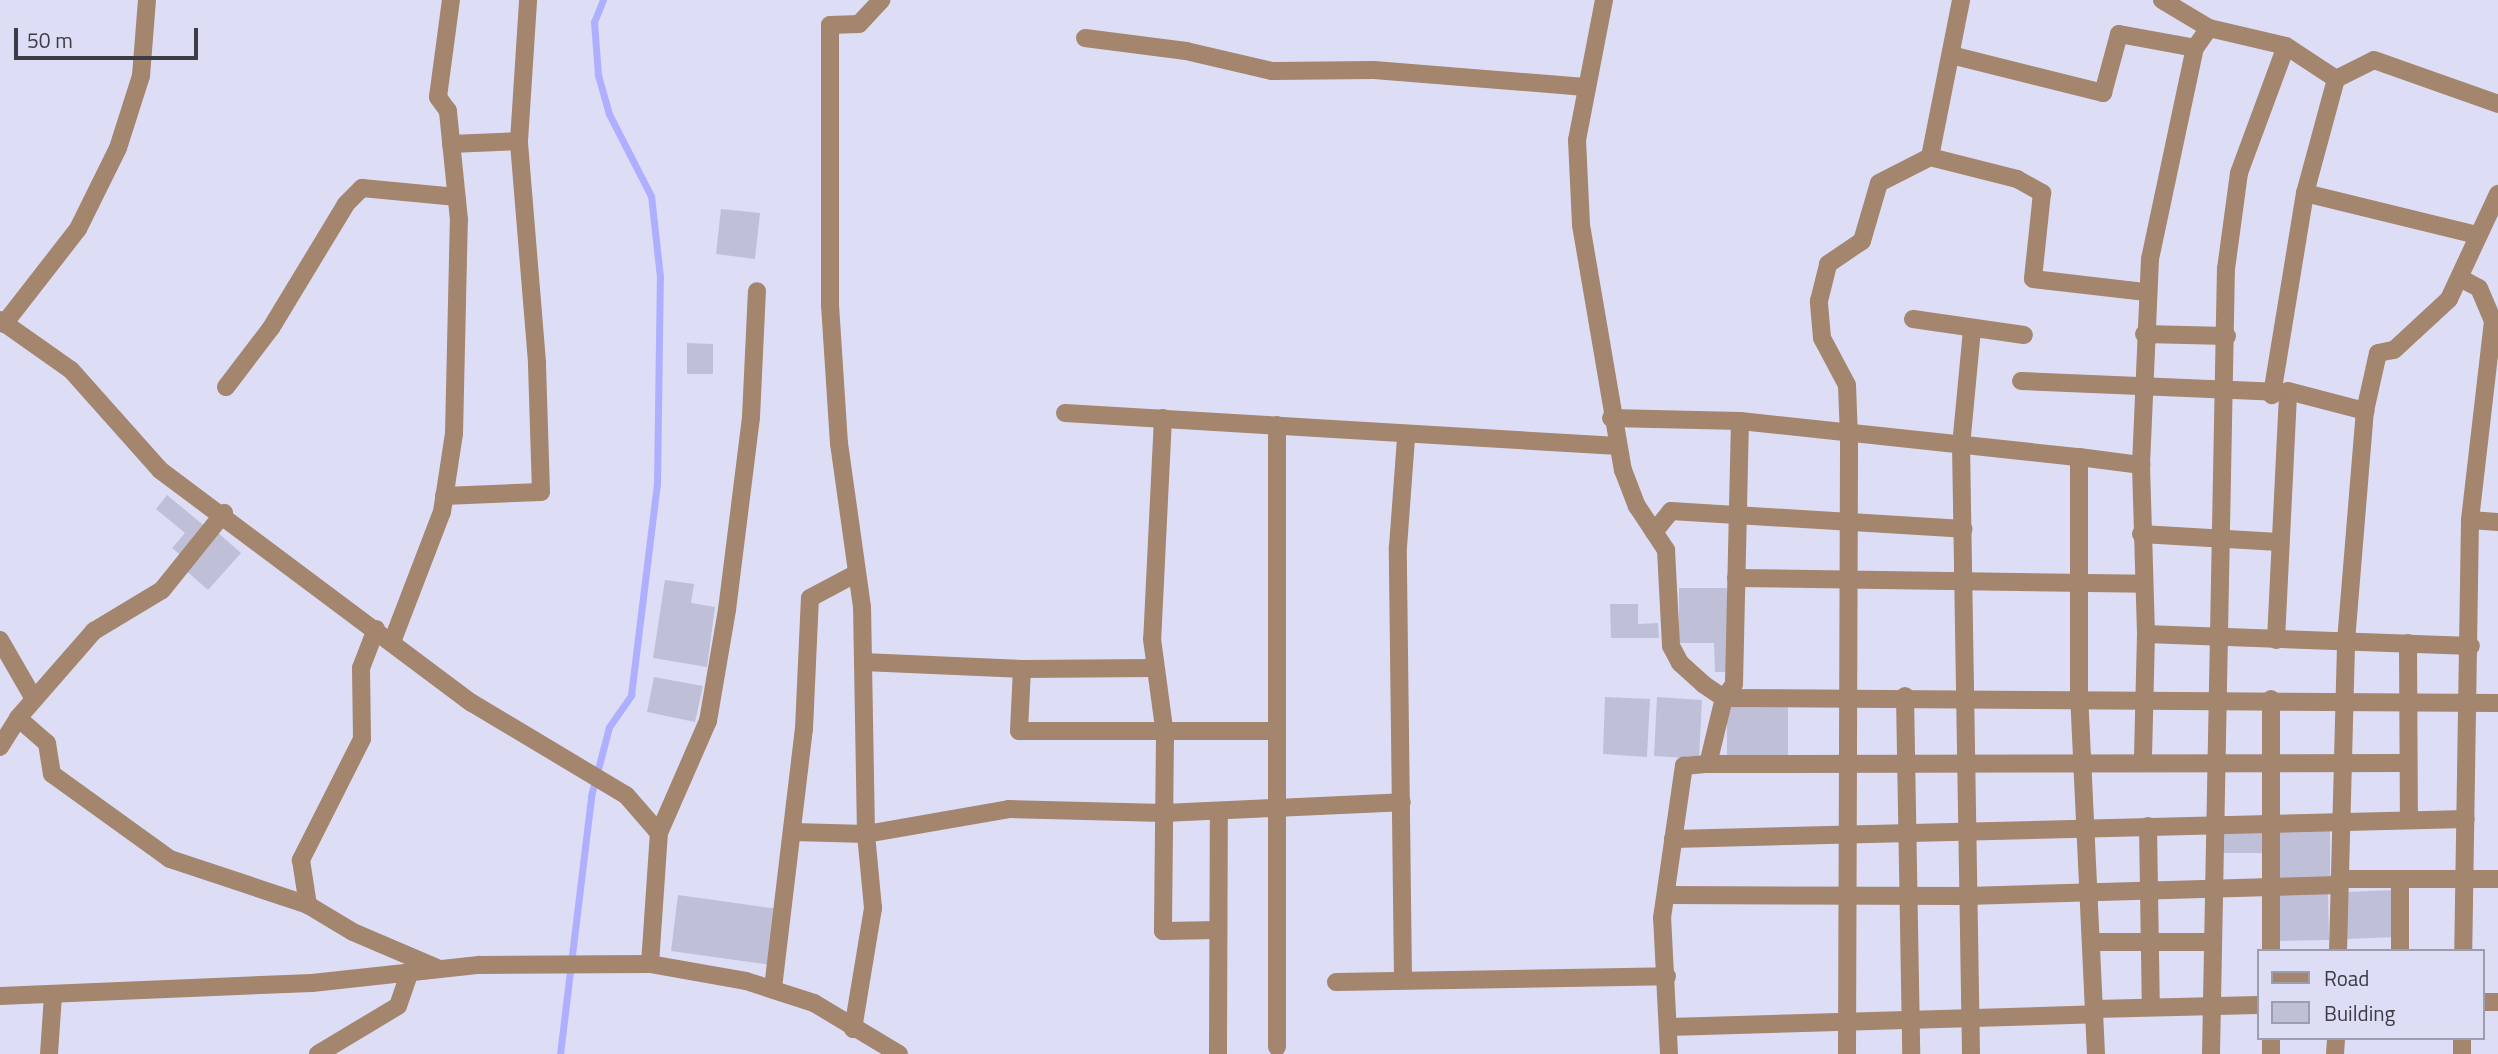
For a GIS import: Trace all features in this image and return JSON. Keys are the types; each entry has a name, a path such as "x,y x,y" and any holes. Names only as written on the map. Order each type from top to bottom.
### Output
{"street":[{"path":"147,0 141,76 118,148 79,229 2,322 71,370 160,470 224,513 471,703 626,795 659,832"},
{"path":"392,642 444,496 454,434 457,197 449,111 438,97 451,0"},
{"path":"444,496 541,492 537,362 519,141 528,0"},
{"path":"853,1029 873,908 866,834 863,662 857,573 839,444 831,306 831,25 859,24 881,0"},
{"path":"1604,0 1585,87 1577,140 1581,225 1611,418 1637,506 1666,550 1671,646 1680,663 1724,698 1847,695 2498,703"},
{"path":"1930,157 1961,0"},
{"path":"2162,0 2209,28 2286,46 2336,79"},
{"path":"2143,761 2146,634 2141,465 2146,292 2163,181 2195,48 2209,28"},
{"path":"1951,55 2103,93 2119,34 2195,48"},
{"path":"1084,38 1186,51 1272,71 1374,70 1585,87"},
{"path":"2211,1054 2217,698 2227,393 2226,269 2239,173 2286,46"},
{"path":"2276,640 2280,393 2305,193 2336,79 2374,60 2498,104"},
{"path":"452,144 519,141"},
{"path":"1847,1054 1849,437 1847,385 1822,338 1819,301 1828,264 1863,241 1879,183 1930,157 2017,179 2042,193 2033,279 2146,292"},
{"path":"226,387 271,328 346,204 362,188 457,197"},
{"path":"2305,193 2477,235"},
{"path":"2338,949 2346,641 2365,411 2378,353 2403,341 2449,299 2477,235 2492,218 2498,194"},
{"path":"2460,278 2479,288 2493,321 2470,520 2463,949"},
{"path":"650,964 659,832 708,721 751,417 757,290"},
{"path":"1913,319 1972,330 2024,335"},
{"path":"1971,1054 1965,831 1967,760 1961,446 1972,330"},
{"path":"2144,334 2227,336"},
{"path":"2021,381 2227,393 2280,393 2365,411"},
{"path":"1065,413 1277,425 1406,437 1618,446"},
{"path":"1163,418 1152,639 1165,735 1163,931 1219,930"},
{"path":"1611,418 1740,421 1849,437 2141,465"},
{"path":"1708,764 1724,698 1734,684 1740,421"},
{"path":"1277,425 1277,1047"},
{"path":"1403,979 1398,547 1406,437"},
{"path":"2079,457 2080,698 2096,1054"},
{"path":"1654,532 1671,511 1738,519 1850,526 1963,528"},
{"path":"0,747 18,718 93,631 162,590 224,513"},
{"path":"2470,520 2498,522"},
{"path":"2141,534 2279,542"},
{"path":"773,988 794,832 810,598 857,573"},
{"path":"1736,578 2144,584"},
{"path":"308,905 301,860 362,739 361,668 376,629"},
{"path":"2146,634 2220,639 2470,646"},
{"path":"0,640 34,699"},
{"path":"2408,643 2409,820"},
{"path":"863,662 1022,669 1155,668"},
{"path":"1022,669 1019,731 1165,735 1276,731"},
{"path":"1905,696 1905,835 1913,1017 1911,1054"},
{"path":"2271,699 2271,949"},
{"path":"18,718 47,743 52,774 170,859 308,905 353,932 440,969"},
{"path":"1669,1054 1662,918 1684,765 1967,760 2409,763"},
{"path":"794,832 866,834 1009,809 1164,813 1402,802"},
{"path":"1218,1054 1219,811"},
{"path":"1673,839 1849,838 1965,831 2084,830 2215,822 2466,820"},
{"path":"2148,827 2151,1007"},
{"path":"1666,895 1908,893 1967,896 2148,889 2271,889 2339,882 2400,883 2498,879"},
{"path":"2400,883 2400,949"},
{"path":"2093,942 2213,942"},
{"path":"0,996 312,983 440,969 552,963 650,964 773,988 814,1003 853,1029 899,1054"},
{"path":"318,1054 398,1006 410,972"},
{"path":"1336,982 1667,976"},
{"path":"49,1054 53,995"},
{"path":"1669,1027 1913,1017 1969,1019 2151,1007 2256,1005"}],"building":[{"path":"721,209 760,213 755,259 716,254"},
{"path":"687,343 713,344 713,374 687,374"},
{"path":"167,495 207,528 184,558 172,548 185,533 156,509"},
{"path":"216,531 241,553 208,590 183,568"},
{"path":"665,580 694,584 691,603 715,607 707,667 653,658"},
{"path":"1679,588 1727,588 1727,672 1715,672 1714,643 1679,643"},
{"path":"1610,604 1638,604 1638,624 1658,623 1659,638 1611,638"},
{"path":"654,677 703,686 695,722 647,712"},
{"path":"1605,697 1650,699 1647,757 1603,754"},
{"path":"1657,697 1702,700 1699,759 1654,756"},
{"path":"1727,706 1788,706 1788,759 1727,759"},
{"path":"2220,825 2267,826 2266,853 2220,853"},
{"path":"2278,829 2330,830 2330,883 2277,883"},
{"path":"2396,890 2398,937 2347,939 2345,892"},
{"path":"2328,891 2329,940 2279,941 2278,892"},
{"path":"678,895 779,909 771,965 671,951"}],"waterway":[{"path":"560,1054 591,796 609,727 631,695 657,484 660,277 651,196 609,114 598,75 594,22 603,0"}]}
